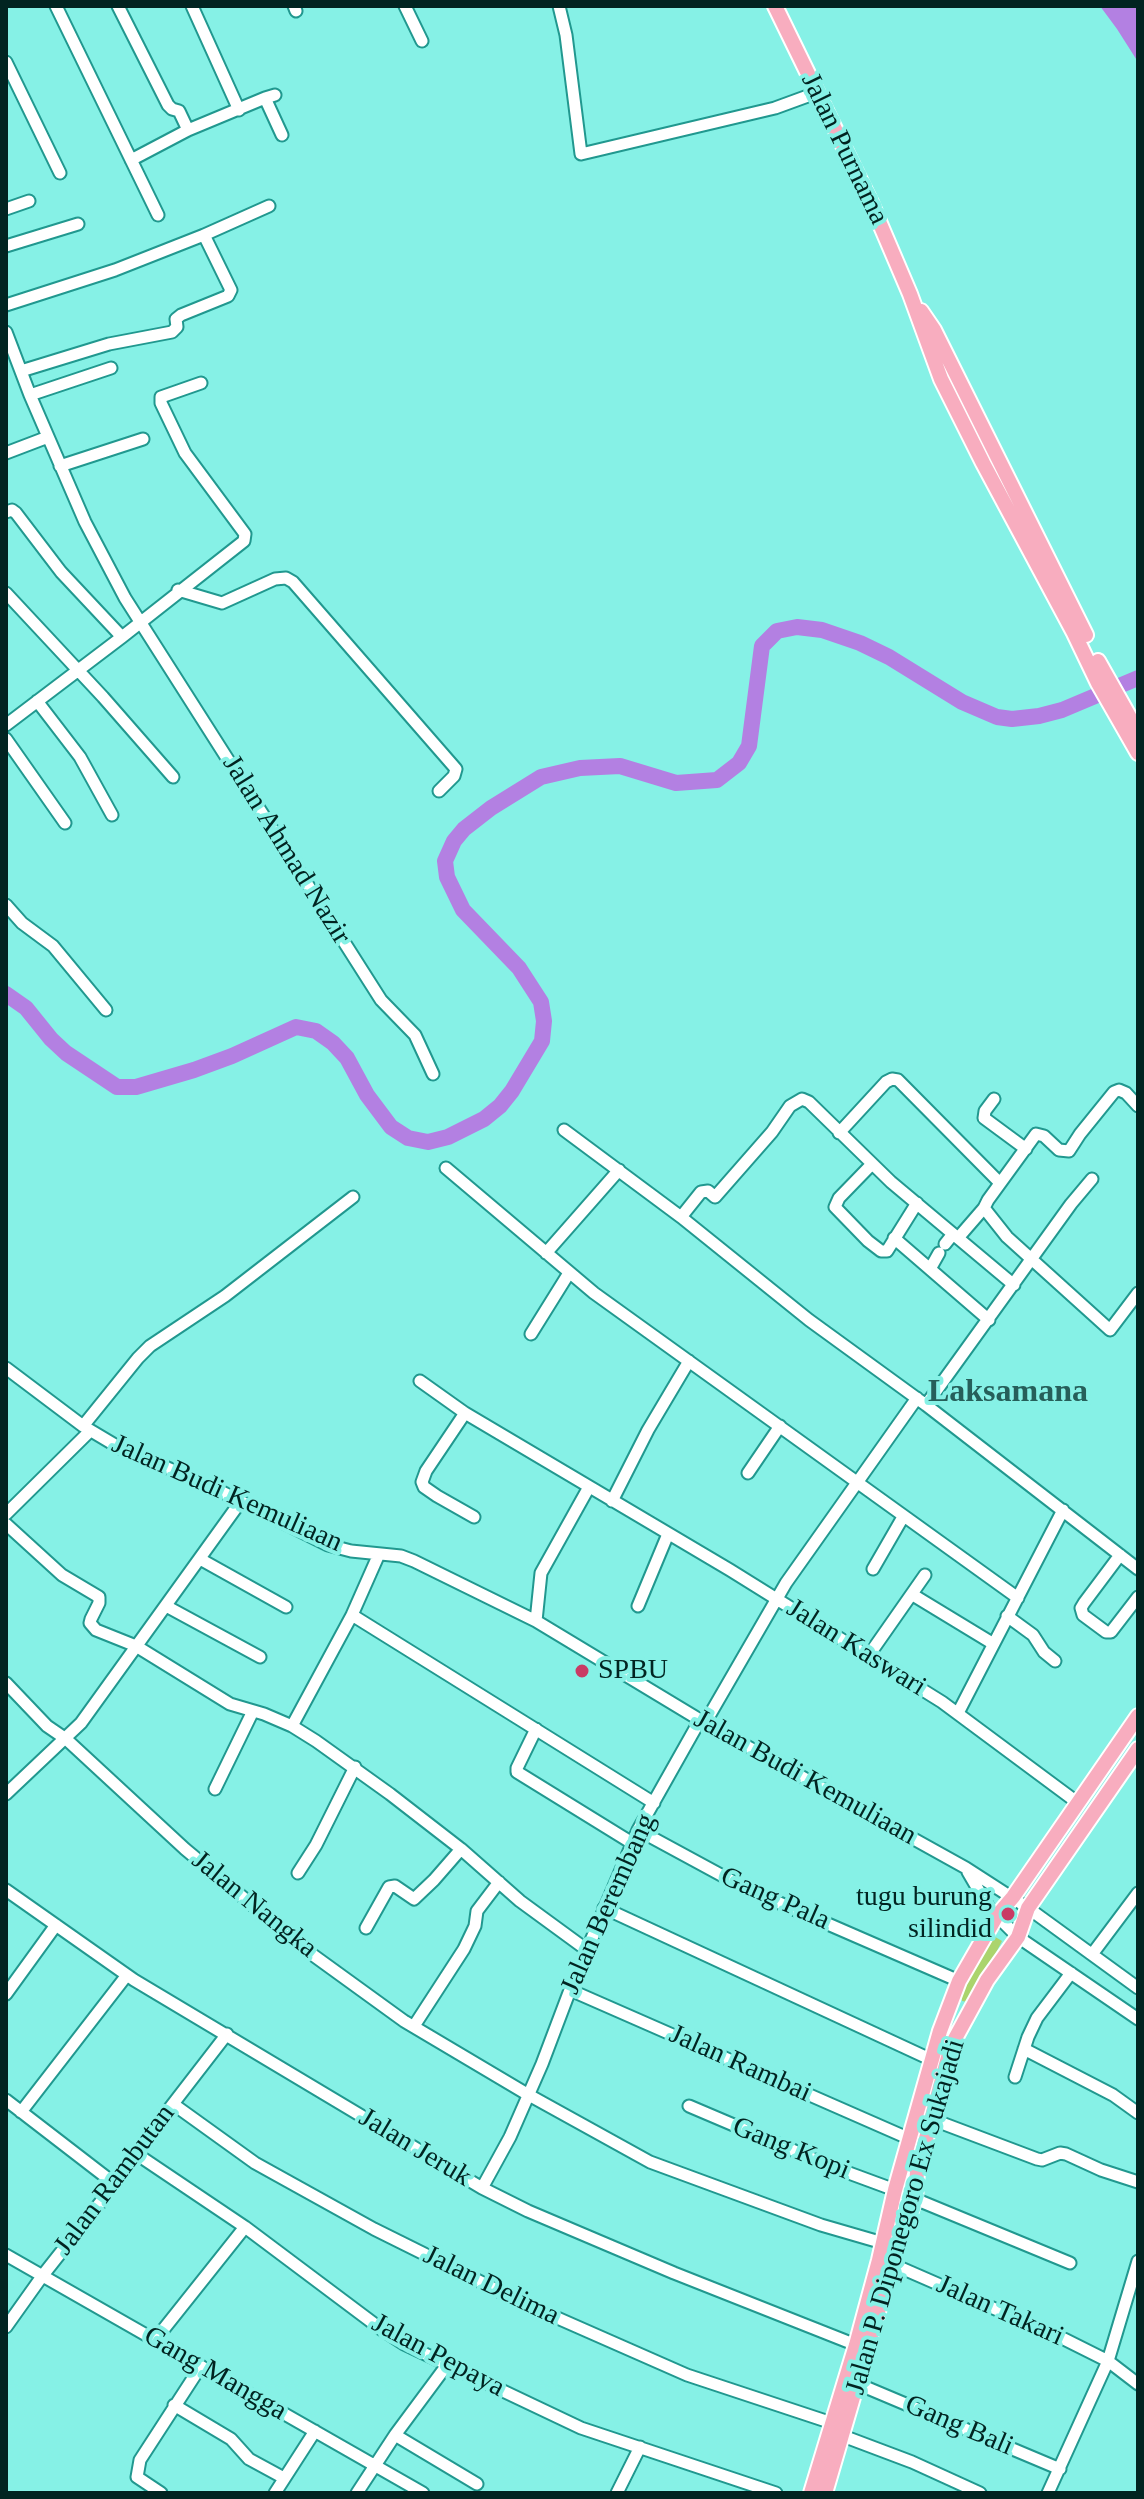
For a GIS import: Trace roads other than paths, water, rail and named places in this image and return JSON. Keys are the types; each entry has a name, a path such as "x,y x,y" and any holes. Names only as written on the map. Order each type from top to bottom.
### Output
{"main road":[{"name":"Jalan Purnama","path":"775,6 872,205 910,294 941,379 983,463 1037,549"},
{"path":"1037,549 1138,732"},
{"path":"1037,549 1098,683 1138,753"},
{"path":"811,2493 856,2345 940,2031 959,1981 996,1917 1138,1716"},
{"name":"Jalan P. Diponegoro Ex Sukajadi","path":"825,2493 892,2264 915,2199 917,2172 945,2059 987,1980 1018,1937 1028,1908 1138,1749"}],"street":[{"path":"56,6 158,215"},
{"path":"118,6 168,105 179,111 188,130"},
{"path":"192,6 239,110"},
{"path":"405,6 422,41"},
{"path":"559,6 566,35 581,154 775,108 816,93"},
{"path":"6,62 60,173"},
{"path":"131,160 188,130 270,96 282,135"},
{"path":"6,209 29,201"},
{"path":"6,305 115,270 269,206"},
{"path":"6,246 78,224"},
{"path":"21,371 109,344 172,332 177,327 178,317 228,296 231,290 204,235"},
{"name":"Jalan Ahmad Nazir","path":"6,332 60,466 101,555 140,624 381,1000 415,1035 433,1074"},
{"path":"30,395 111,368"},
{"path":"6,725 140,624 178,590 240,545 245,537 185,453 161,403 161,397 201,383"},
{"path":"6,453 48,437"},
{"path":"60,466 143,439"},
{"path":"6,512 12,510 16,513 61,572 122,637"},
{"path":"178,590 222,603 275,579 286,578 293,582 456,769 454,776 439,791"},
{"path":"6,593 173,777"},
{"path":"37,701 80,757 112,815"},
{"path":"6,739 65,823"},
{"path":"6,905 22,923 53,946 106,1010"},
{"path":"839,1133 886,1082 898,1080 1000,1183"},
{"path":"930,1269 942,1249 984,1208 1036,1134 1059,1150 1069,1151 1114,1092 1119,1090 1126,1093 1138,1106"},
{"path":"994,1099 984,1118 1026,1149"},
{"path":"681,1217 701,1192 708,1191 715,1197 772,1132 790,1106 799,1100 809,1102 872,1164 1014,1285"},
{"path":"564,1130 1138,1569"},
{"path":"872,1164 839,1198 836,1210 884,1253 890,1249 917,1203"},
{"path":"446,1168 569,1273 1018,1598"},
{"path":"546,1253 619,1170"},
{"name":"Jalan Berembang","path":"482,2188 510,2137 542,2064 638,1830 703,1721 777,1599 857,1482 989,1320 1092,1179"},
{"path":"6,1514 87,1429 150,1346 225,1296 353,1197"},
{"path":"984,1208 1007,1237 1110,1330 1138,1293"},
{"path":"894,1238 989,1320"},
{"path":"531,1334 569,1273"},
{"path":"612,1501 648,1430 689,1361"},
{"name":"Jalan Budi Kemuliaan","path":"6,1368 87,1429 120,1448 241,1501 328,1545 351,1551 401,1556 426,1565 536,1621 703,1721 966,1868 1013,1897 1138,1988"},
{"name":"Jalan Kaswari","path":"420,1381 465,1413 869,1655 958,1713 1078,1803"},
{"path":"465,1413 426,1471 422,1482 437,1496 474,1517"},
{"path":"748,1473 780,1426"},
{"path":"536,1621 541,1573 589,1487"},
{"path":"6,1794 66,1739 95,1705 241,1501"},
{"path":"958,1713 1063,1510"},
{"path":"873,1569 903,1517"},
{"path":"6,1524 62,1575 99,1597 91,1619 92,1626 136,1646 230,1704 292,1726 355,1767 461,1849 520,1901 587,1950"},
{"path":"638,1606 668,1534"},
{"path":"292,1726 352,1615 379,1554"},
{"path":"1120,1555 1084,1603 1081,1608 1083,1615 1106,1632 1111,1632 1138,1597"},
{"path":"200,1559 286,1607"},
{"path":"869,1655 925,1575"},
{"path":"913,1595 992,1643"},
{"path":"166,1606 260,1657"},
{"path":"352,1615 654,1803"},
{"path":"1007,1616 1033,1635 1039,1646 1055,1661"},
{"name":"Jalan Nangka","path":"6,1683 47,1726 66,1739 129,1800 294,1940 414,2026 527,2094 650,2162 821,2225 883,2243"},
{"path":"215,1789 253,1711"},
{"path":"536,1729 517,1772 632,1843"},
{"path":"298,1873 316,1845 355,1767"},
{"name":"Gang Pala","path":"638,1830 745,1888 959,1981"},
{"path":"366,1928 389,1887 395,1886 414,1899 461,1849"},
{"name":"Jalan Budi Kemuliaan","path":"966,1868 996,1917 1018,1937 1138,2019"},
{"path":"414,2026 464,1949 475,1926 477,1911 499,1882"},
{"name":"Jalan Jeruk","path":"6,1890 127,1975 482,2188 528,2211 674,2273 856,2345"},
{"path":"1093,1953 1138,1893"},
{"path":"604,1908 932,2060"},
{"path":"8,1989 56,1925"},
{"path":"1015,2077 1037,2018 1071,1973"},
{"path":"21,2112 127,1975"},
{"name":"Jalan Rambai","path":"570,1990 910,2139"},
{"name":"Jalan Rambutan","path":"6,2327 227,2034"},
{"path":"1024,2049 1113,2095 1138,2113"},
{"path":"6,2100 115,2184"},
{"name":"Jalan Delima","path":"173,2104 255,2163 374,2229 521,2302 687,2375 832,2423"},
{"name":"Gang Kopi","path":"689,2106 895,2190"},
{"path":"931,2119 1037,2159 1060,2153 1138,2182"},
{"name":"Jalan Pepaya","path":"135,2153 245,2227 404,2344 581,2428 776,2493"},
{"path":"915,2199 1070,2263"},
{"path":"155,2340 245,2227"},
{"name":"Gang Mangga","path":"6,2255 423,2493"},
{"path":"1048,2493 1108,2361 1136,2277 1138,2261"},
{"name":"Jalan Takari","path":"892,2264 994,2307 1108,2361 1138,2384"},
{"path":"358,2493 395,2435 447,2365"},
{"path":"161,2493 137,2477 140,2460 201,2366"},
{"name":"Gang Bali","path":"858,2384 1060,2469"},
{"path":"174,2405 231,2439 249,2459 284,2478"},
{"path":"275,2493 315,2431"},
{"path":"395,2435 477,2484"},
{"path":"843,2436 912,2462 980,2493"},
{"path":"617,2493 640,2447"}],"waterway":[{"path":"6,994 26,1008 66,1053 117,1087 136,1087 194,1070 296,1027 316,1031 347,1058 367,1095 391,1127 408,1138 428,1142 448,1137 484,1119 500,1106 542,1041 544,1021 541,1002 519,968 463,910 447,877 445,861 454,841 491,808 541,777 580,768 620,766 676,783 717,780 739,763 749,746 762,646 777,631 797,627 822,630 860,643 889,657 962,702 997,717 1012,719 1062,710 1138,678"}],"place":[{"name":"SPBU","path":"582,1671"},
{"name":"tugu burung silindid","path":"1008,1914"}],"district":[{"name":"Laksamana","path":"1008,1393"}]}
